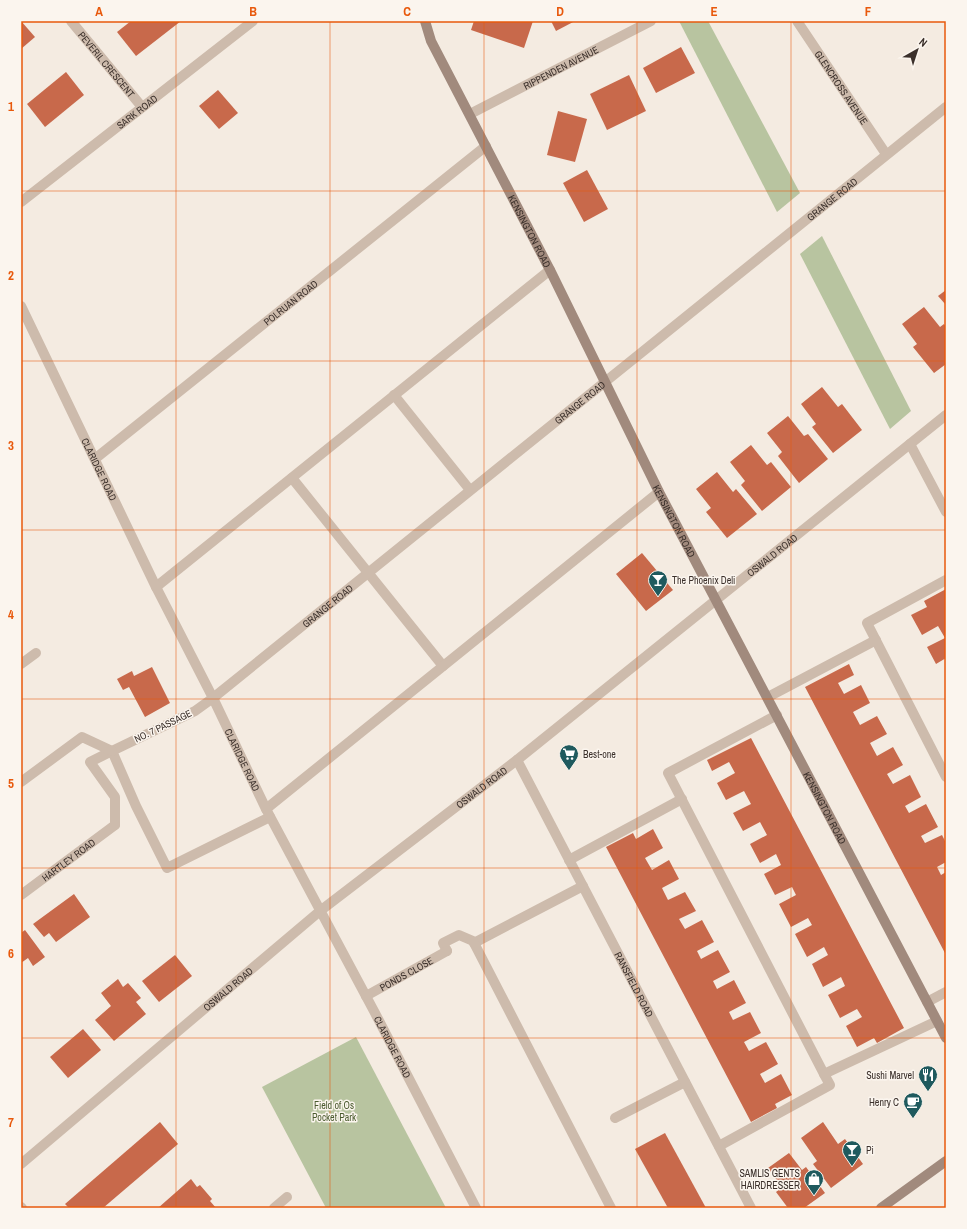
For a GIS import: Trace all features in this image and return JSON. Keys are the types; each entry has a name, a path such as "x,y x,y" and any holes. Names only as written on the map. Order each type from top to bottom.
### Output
{"street":[{"name":"PEVERIL CRESCENT","path":"71,21 142,107"},
{"name":"SARK ROAD","path":"21,202 253,21"},
{"name":"KENSINGTON ROAD","path":"425,21 431,41 550,270 659,492 946,1038"},
{"name":"RIPPENDEN AVENUE","path":"470,114 651,21"},
{"name":"GLENCROSS AVENUE","path":"797,21 886,154"},
{"name":"GRANGE ROAD","path":"213,698 604,381 946,107"},
{"name":"POLRUAN ROAD","path":"96,458 486,146"},
{"path":"156,587 550,270"},
{"name":"CLARIDGE ROAD","path":"21,306 96,458 156,587 213,698 268,813 366,996 476,1208"},
{"path":"394,395 470,490"},
{"name":"OSWALD ROAD","path":"21,1164 320,911 517,760 946,415"},
{"path":"910,444 946,512"},
{"path":"292,478 443,666"},
{"path":"21,782 82,737 112,751 136,806 167,868 268,813 443,666 659,492"},
{"path":"946,580 867,622 946,777"},
{"path":"768,697 876,640"},
{"path":"21,664 36,653"},
{"name":"NO. 7 PASSAGE","path":"115,825 115,797 90,762 195,711 213,698"},
{"path":"719,1146 830,1085 668,773 777,714"},
{"name":"RANSFIELD ROAD","path":"517,760 751,1208"},
{"path":"569,860 682,799"},
{"name":"HARTLEY ROAD","path":"21,895 115,825"},
{"path":"583,886 474,943 611,1208"},
{"name":"PONDS CLOSE","path":"366,996 447,951 443,943 459,935 474,943"},
{"path":"927,1002 946,992"},
{"path":"824,1074 937,1021"},
{"path":"615,1118 685,1082"},
{"path":"881,1208 946,1160"},
{"path":"274,1208 287,1197"}],"green space":[{"path":"679,21 708,21 800,193 777,212"},
{"path":"822,236 911,411 890,429 800,254"},
{"name":"Field of Os Pocket Park","path":"356,1037 446,1208 326,1208 262,1087"}],"building":[{"path":"21,21 35,37 21,49"},
{"path":"131,21 181,21 136,56 117,32"},
{"path":"474,21 533,21 524,48 471,30"},
{"path":"551,21 575,21 556,31"},
{"path":"681,47 695,73 656,93 643,68"},
{"path":"66,72 84,95 45,127 27,104"},
{"path":"629,75 646,111 607,130 590,94"},
{"path":"218,90 238,113 219,129 199,106"},
{"path":"558,111 587,119 575,162 547,155"},
{"path":"587,170 608,209 584,222 563,183"},
{"path":"946,290 946,305 938,296"},
{"path":"924,307 940,327 944,324 946,327 946,364 934,373 913,347 917,344 902,324"},
{"path":"822,387 838,407 842,404 862,430 833,453 812,427 816,424 801,404"},
{"path":"788,416 804,436 808,434 828,459 799,483 778,456 782,452 767,433"},
{"path":"751,445 767,465 771,462 791,487 762,511 741,485 745,481 730,462"},
{"path":"717,472 733,492 736,489 757,514 727,538 706,512 711,508 696,489"},
{"name":"The Phoenix Deli","path":"642,553 673,590 646,611 616,574"},
{"path":"946,589 946,658 936,664 927,647 945,638 938,626 922,635 911,615 927,607 924,601"},
{"path":"849,664 854,675 838,683 844,694 861,685 870,703 853,712 860,725 877,716 887,734 870,743 877,756 893,747 903,765 887,774 893,784 910,775 921,797 905,806 909,813 926,804 938,827 921,836 925,843 942,835 946,843 946,862 937,867 941,875 946,872 946,955 805,687"},
{"path":"152,667 170,703 145,717 129,687 123,690 117,679 132,671 134,676"},
{"path":"751,738 904,1028 877,1043 874,1038 857,1047 846,1026 862,1017 857,1009 840,1018 828,995 845,986 841,977 823,987 812,964 828,955 824,947 807,957 795,934 812,925 808,918 791,927 779,904 796,895 792,887 775,895 764,874 781,865 776,854 760,863 750,844 767,835 760,822 743,831 733,813 751,804 744,791 726,800 717,783 735,773 729,762 712,771 707,760"},
{"path":"653,829 663,848 645,858 652,870 669,860 679,879 662,888 668,900 685,892 696,911 679,919 685,929 702,920 714,942 697,951 701,959 718,950 730,972 713,981 717,989 734,980 746,1003 729,1012 733,1020 750,1012 761,1033 744,1042 749,1051 766,1042 778,1064 760,1074 765,1083 781,1074 792,1095 775,1104 777,1108 751,1122 606,847 633,833 636,839"},
{"path":"74,894 90,917 56,942 49,933 44,937 33,924"},
{"path":"25,930 45,957 33,966 28,958 21,963 21,933"},
{"path":"175,955 192,976 159,1002 142,981"},
{"path":"118,979 123,987 128,983 141,998 136,1002 146,1014 114,1041 95,1020 111,1006 101,993"},
{"path":"83,1029 101,1050 68,1078 50,1057"},
{"path":"160,1122 178,1144 103,1208 69,1208 65,1204"},
{"path":"823,1122 838,1144 845,1139 863,1164 831,1188 813,1164 817,1161 801,1138"},
{"path":"665,1133 706,1208 668,1208 635,1149"},
{"path":"789,1153 802,1170 806,1167 825,1193 804,1208 788,1208 776,1192 782,1187 768,1168"},
{"path":"191,1179 197,1187 200,1185 212,1199 210,1201 216,1208 158,1208"}],"place":[{"name":"The Phoenix Deli","path":"658,597"},
{"name":"Best-one","path":"569,771"},
{"name":"Sushi Marvel","path":"928,1092"},
{"name":"Henry C","path":"913,1119"},
{"name":"Pi","path":"852,1167"},
{"name":"SAMLIS GENTS HAIRDRESSER","path":"814,1196"}]}
